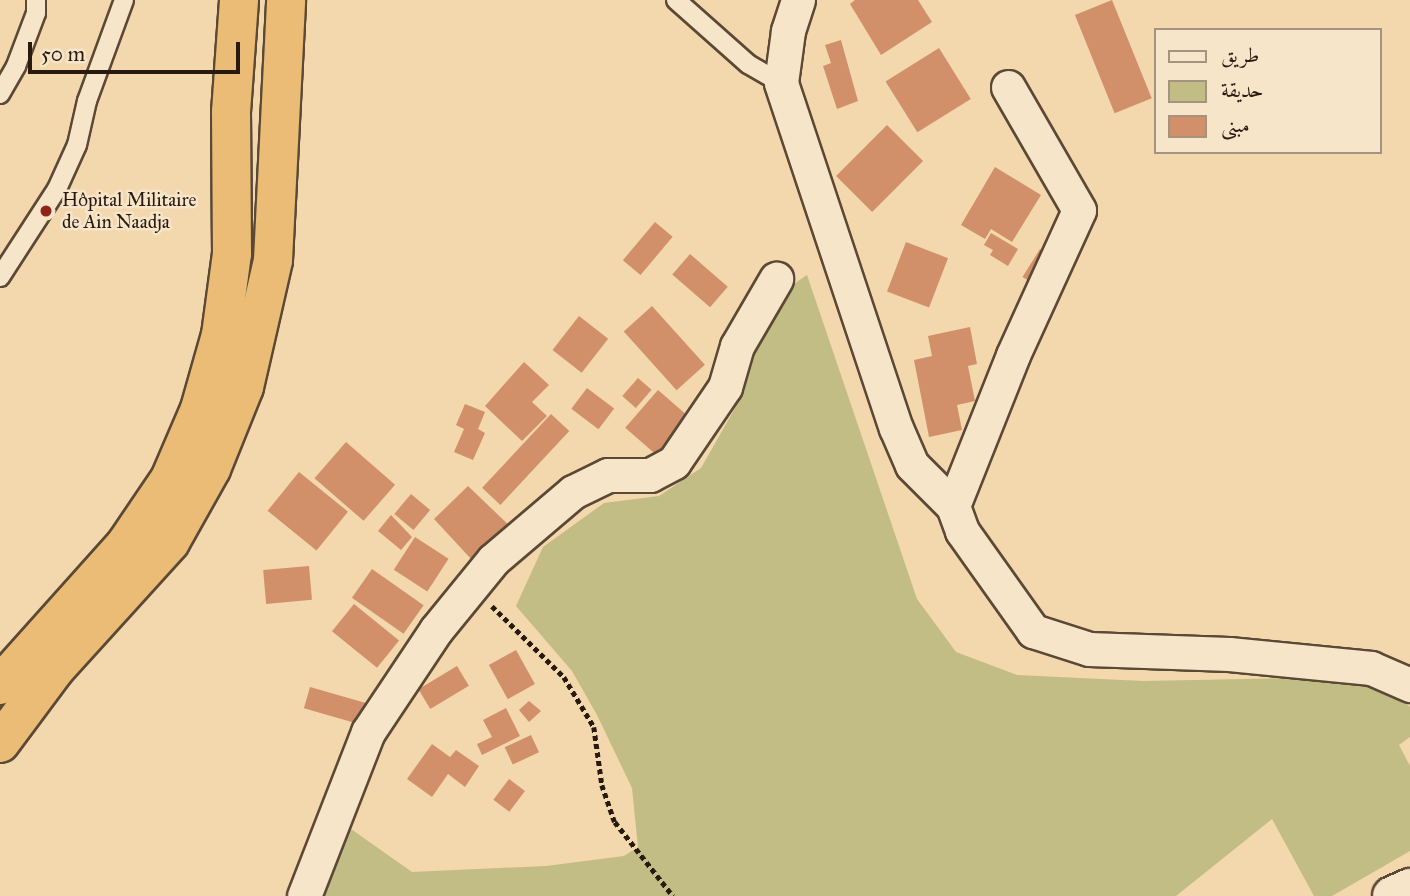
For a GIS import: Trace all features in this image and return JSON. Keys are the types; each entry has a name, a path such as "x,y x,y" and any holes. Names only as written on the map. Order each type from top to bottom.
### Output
{"highway":[{"path":"0,685 126,544 170,479 200,410 221,335 232,254 231,112 239,0"},
{"path":"0,743 55,669 170,541 211,469 240,398 257,345 273,260 286,0"}],"main road":[{"path":"1392,896 1410,888"}],"street":[{"path":"798,0 788,31 781,83 896,428 912,465 953,506 962,531 1033,631 1089,649 1229,654 1371,668 1410,685"},
{"path":"953,506 1013,355 1079,211 1008,87"},
{"path":"304,896 368,732 436,630 472,586 531,524 573,492 608,475 650,475 674,462 725,387 737,346 776,279"}],"lane":[{"path":"0,94 16,66 36,13 36,0"},
{"path":"0,277 67,167 124,0"},
{"path":"676,0 748,64 781,83"}],"path":[{"path":"472,586 564,677 594,727 602,785 615,822 673,896"}],"green space":[{"path":"807,275 917,599 956,652 1017,675 1143,681 1351,677 1396,693 1410,707 1410,737 1399,745 1410,766 1410,851 1332,896 1314,896 1272,819 1176,896 314,896 341,822 412,872 546,866 624,856 638,847 632,788 597,715 572,671 516,606 543,547 604,503 659,496 701,468 738,403 775,297"}],"building":[{"path":"855,0 918,0 932,22 881,55 850,4"},
{"path":"1112,0 1152,98 1115,113 1075,15"},
{"path":"841,40 858,101 837,109 823,66 831,63 825,45"},
{"path":"939,48 971,99 917,132 886,81"},
{"path":"887,125 923,161 872,212 836,176"},
{"path":"995,167 1041,195 1012,242 991,229 985,239 961,225"},
{"path":"655,222 673,237 640,275 623,260"},
{"path":"991,233 1018,249 1008,266 990,255 993,250 984,245"},
{"path":"906,242 948,258 929,308 887,291"},
{"path":"1040,249 1053,257 1035,285 1023,277"},
{"path":"690,254 728,287 710,307 672,274"},
{"path":"652,306 705,365 677,390 624,331"},
{"path":"579,316 608,339 582,373 553,350"},
{"path":"970,327 977,364 968,366 975,401 957,405 962,430 929,437 914,360 932,356 928,336"},
{"path":"524,362 549,385 532,402 547,416 522,441 485,406"},
{"path":"638,378 652,390 636,408 622,396"},
{"path":"587,388 614,408 599,429 571,409"},
{"path":"658,390 694,421 661,459 625,428"},
{"path":"465,404 485,412 478,429 485,433 473,460 454,452 464,429 456,425"},
{"path":"551,414 569,431 500,505 482,488"},
{"path":"346,442 395,485 364,521 315,478"},
{"path":"299,472 348,512 316,551 268,511"},
{"path":"468,486 514,530 473,561 434,519"},
{"path":"411,494 430,510 413,530 394,514"},
{"path":"391,515 412,537 401,550 378,531"},
{"path":"415,537 449,559 427,591 394,570"},
{"path":"309,566 312,600 266,604 263,570"},
{"path":"372,569 424,605 404,634 352,598"},
{"path":"354,604 399,641 377,668 332,631"},
{"path":"516,650 535,684 508,699 489,665"},
{"path":"457,666 469,686 430,709 418,689"},
{"path":"310,687 375,706 369,727 304,708"},
{"path":"529,701 541,711 529,722 519,710"},
{"path":"506,708 520,736 482,755 477,744 492,737 483,720"},
{"path":"531,735 539,752 513,764 505,747"},
{"path":"432,744 450,757 456,750 479,766 465,787 448,774 432,797 407,779"},
{"path":"509,779 525,791 509,812 493,800"}],"place":[{"name":"Hôpital Militaire de Ain Naadja","path":"46,211"}]}
